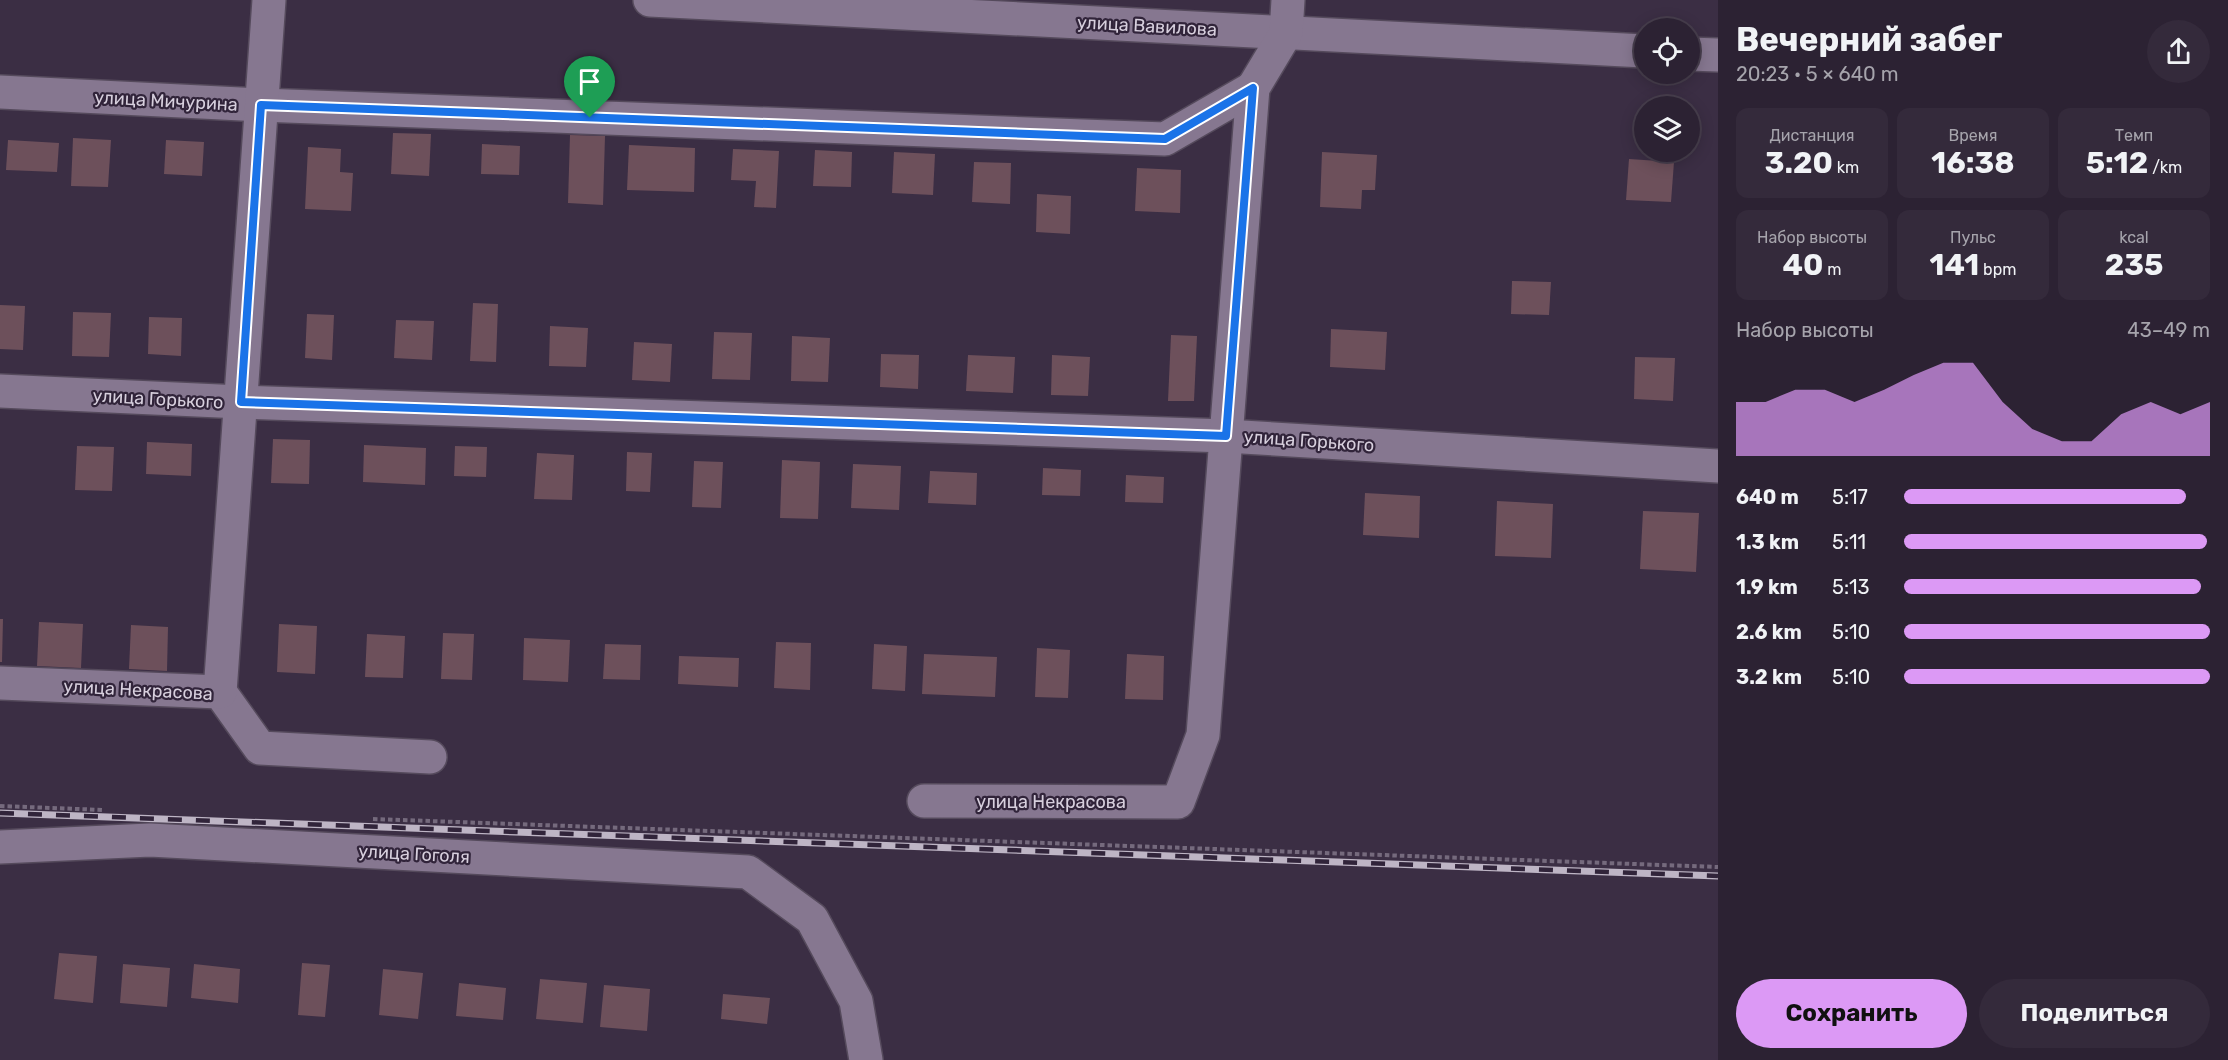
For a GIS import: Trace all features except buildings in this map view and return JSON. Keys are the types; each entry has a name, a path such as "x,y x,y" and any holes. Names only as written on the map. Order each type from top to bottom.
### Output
{"street":[{"path":"220,692 269,0"},
{"name":"улица Вавилова","path":"650,0 1634,50"},
{"path":"1226,436 1253,88 1286,33 1288,0"},
{"path":"1700,54 1718,55"},
{"name":"улица Мичурина","path":"0,92 261,105 1165,139 1253,88"},
{"name":"улица Горького","path":"0,391 241,402 1226,436 1718,466"},
{"name":"улица Некрасова","path":"924,801 1178,802 1203,735 1226,436"},
{"name":"улица Некрасова","path":"0,683 220,692 260,748 430,757"},
{"name":"улица Гоголя","path":"0,847 150,840 748,872 812,919 856,1001 866,1060"}],"path":[{"path":"0,806 108,810"},
{"path":"371,819 1718,867"}],"railway":[{"path":"0,813 1718,876"}],"route":[{"path":"1253,88 1226,436 241,402 261,105 590,118 1165,139 1253,88"}]}
